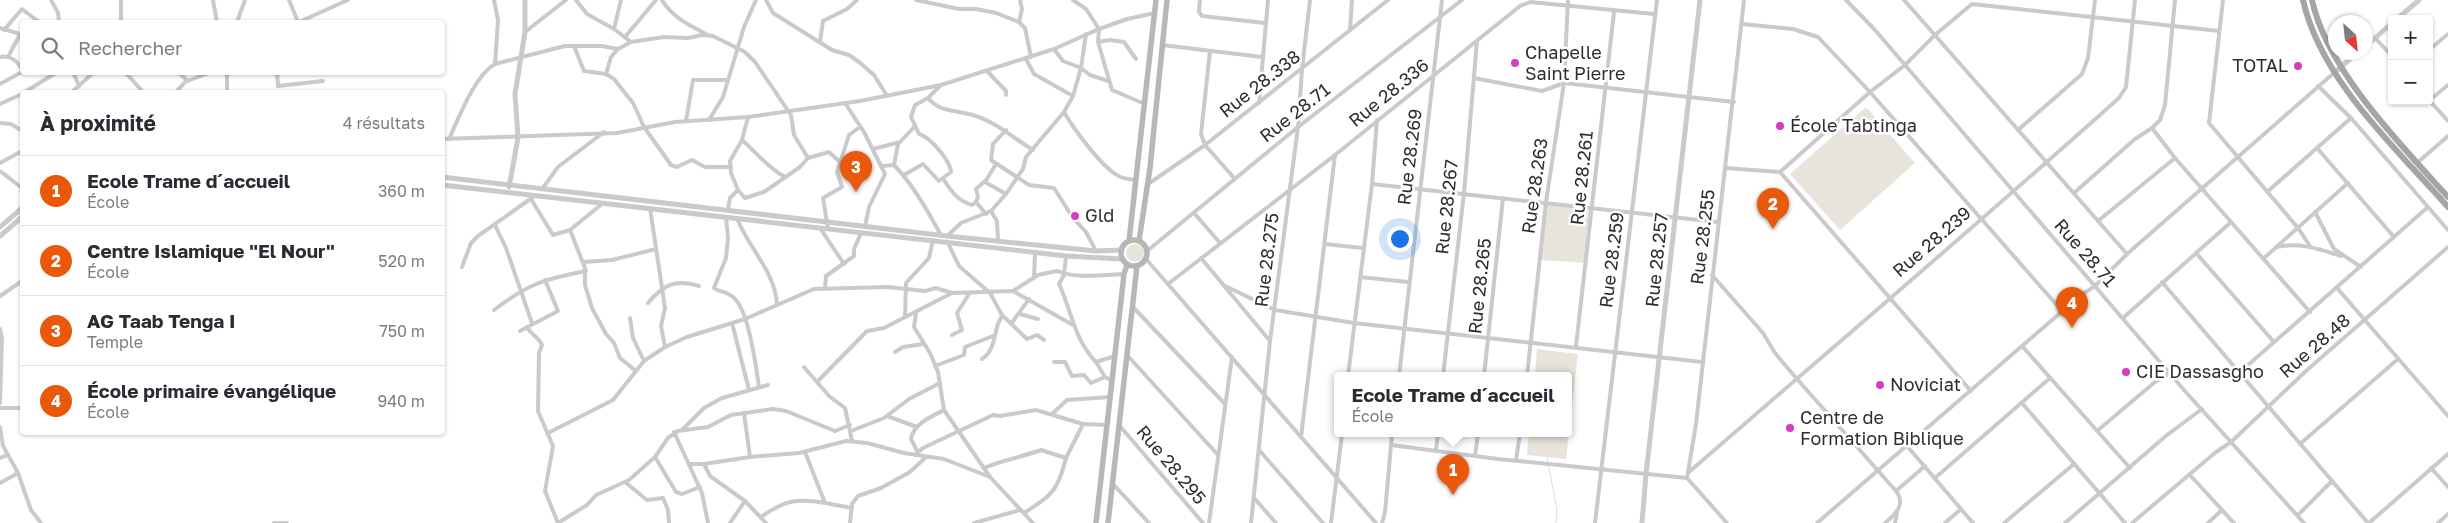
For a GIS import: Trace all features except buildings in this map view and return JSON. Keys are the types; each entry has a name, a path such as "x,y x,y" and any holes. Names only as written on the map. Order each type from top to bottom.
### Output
{"main road":[{"path":"1137,266 1127,265 1122,259 1121,250 1128,241 1156,0"},
{"path":"1139,240 1147,185 1167,0"},
{"path":"2303,0 2316,36 2335,72 2356,103 2448,207"},
{"path":"2312,0 2328,40 2342,66 2363,97 2448,197"},
{"path":"1108,523 1137,266 1146,258 1147,251 1144,244 1139,240 1128,241"},
{"path":"1096,523 1124,274 1127,265"}],"street":[{"path":"51,0 58,13 59,20"},
{"path":"121,0 121,20"},
{"path":"213,0 217,20"},
{"path":"238,20 245,0"},
{"path":"289,0 298,20"},
{"path":"303,20 348,0"},
{"path":"494,0 498,20 495,64"},
{"path":"508,192 518,138 515,94 525,32 526,0"},
{"path":"525,32 566,0"},
{"path":"576,0 587,14 614,29 631,42"},
{"path":"614,29 621,0"},
{"path":"625,37 656,0"},
{"path":"662,0 670,12 682,20 708,35 737,48 754,60 793,119 796,139 808,158"},
{"path":"709,120 722,100 737,48 756,0"},
{"path":"766,0 773,12 820,42 859,62 874,75 887,96"},
{"path":"820,42 823,21 847,9 857,0"},
{"path":"916,0 959,9 976,9 996,13 1019,22 1024,28 1031,57"},
{"path":"1019,22 1022,9 1020,0"},
{"path":"1073,0 1086,9"},
{"path":"1083,0 1086,9 1099,29 1098,42 1108,81 1114,92 1145,104"},
{"path":"1200,0 1199,12 1202,16 1265,23"},
{"path":"1259,103 1268,0"},
{"name":"Rue 28.275","path":"1251,523 1270,341 1298,127 1302,68 1310,0"},
{"path":"1350,30 1352,0"},
{"name":"Rue 28.338","path":"1147,185 1205,145 1388,0"},
{"name":"Rue 28.269","path":"1399,372 1408,282 1442,0"},
{"name":"Rue 28.71","path":"1147,251 1298,127 1462,0"},
{"name":"Rue 28.263","path":"1527,372 1546,202 1564,83 1568,0"},
{"name":"Rue 28.259","path":"1595,523 1657,0"},
{"name":"Rue 28.257","path":"1642,523 1700,0"},
{"name":"Rue 28.255","path":"1688,475 1696,424 1717,222 1734,102 1744,0"},
{"name":"Rue 28.71","path":"1846,0 1906,65 2170,373 2304,523"},
{"path":"1904,0 2127,254"},
{"path":"2018,130 2082,74 2088,58 2095,0"},
{"name":"Rue 28.239","path":"1688,475 1979,219 2014,192 2123,92 2127,78 2135,0"},
{"path":"2074,193 2135,139 2152,128 2164,112 2175,0"},
{"path":"2223,0 2209,120 2212,128 2298,228 2310,246"},
{"path":"2402,15 2419,0"},
{"path":"1780,172 1870,92 1906,65 1935,35 1972,2 2092,18 2219,31"},
{"name":"Rue 28.336","path":"1168,284 1335,155 1525,3 1654,14"},
{"path":"20,35 2,29 22,9 37,20"},
{"name":"Rue 28.261","path":"1576,346 1587,263 1614,12"},
{"path":"445,139 518,138 624,132 686,121 748,117 887,96 941,85 1026,59 1099,29 1155,13"},
{"path":"1742,24 1793,29 1818,37 1870,92 2062,312"},
{"path":"2388,27 2375,38 2388,52"},
{"path":"944,236 961,223 991,211 1006,194 1023,168 1026,156 1064,112 1074,96 1081,68 1086,34"},
{"path":"2433,47 2448,34"},
{"path":"606,74 611,57 618,49 631,42 664,37 688,38 708,35"},
{"path":"8,57 20,37"},
{"path":"1098,42 1110,40 1124,42 1136,59"},
{"name":"Rue 28.267","path":"1443,372 1446,333 1464,193 1477,41"},
{"path":"1162,45 1262,57"},
{"path":"449,139 472,93 486,71 495,64 574,46 618,49"},
{"path":"574,46 584,71 606,74 614,79 630,98 644,128 673,167 692,160 705,167 730,167"},
{"path":"1054,49 1060,59 1081,68 1088,74 1108,81"},
{"path":"1210,51 1201,128 1205,145 1235,178"},
{"path":"0,57 8,57 18,62 20,66"},
{"path":"1026,59 1034,74 1074,96"},
{"path":"1817,523 2062,312 2096,286 2127,254 2349,60"},
{"path":"987,71 1006,90 1006,95"},
{"path":"0,84 20,72"},
{"path":"29,90 52,75"},
{"path":"74,75 79,86"},
{"path":"74,90 91,75"},
{"path":"128,75 141,90"},
{"path":"182,75 188,80"},
{"path":"178,90 188,80 202,75"},
{"path":"227,75 228,90"},
{"path":"277,75 279,90"},
{"path":"1474,78 1542,91 1564,83 1606,86 1734,102"},
{"path":"686,121 693,80 728,80"},
{"path":"278,86 323,82"},
{"path":"904,175 925,164 939,181 944,180 951,172 950,167 928,140 919,134 911,118 912,110 941,85"},
{"path":"2433,98 2448,85"},
{"path":"2318,86 2351,118 2448,230"},
{"path":"0,104 20,95"},
{"path":"928,98 939,108 964,112 1006,130 1033,150"},
{"path":"845,103 873,149 885,176 871,202 865,226"},
{"path":"2433,104 2448,121"},
{"path":"1064,112 1074,128 1109,169 1119,177 1136,180"},
{"path":"748,117 742,140 730,161 730,167 738,190 743,197 764,192 800,167 808,158 829,152 841,163"},
{"path":"2267,192 2351,118"},
{"path":"1348,372 1372,184 1377,120"},
{"path":"0,123 20,129"},
{"path":"894,165 898,144 915,126"},
{"path":"828,229 823,198 842,187 837,174 849,135 860,127"},
{"path":"2152,128 2175,158 2310,312"},
{"path":"1006,130 993,144 990,157 996,164 1029,185 1054,188 1073,218 1086,232 1096,251"},
{"path":"542,189 553,172 604,132"},
{"path":"2417,162 2448,136"},
{"path":"742,140 756,152 768,167 785,178"},
{"path":"873,149 898,144"},
{"path":"2317,148 2394,237"},
{"path":"0,163 20,152"},
{"path":"1301,437 1335,155"},
{"path":"2098,221 2175,158"},
{"path":"944,180 954,194 964,202 972,205 978,197 976,189 985,181 996,164"},
{"path":"882,166 894,165 904,175 916,190 944,236"},
{"path":"1725,168 1780,172 1971,391"},
{"path":"0,171 20,186"},
{"path":"445,177 728,209 944,236 1096,251 1121,250"},
{"path":"985,181 1006,194"},
{"path":"2263,259 2348,183"},
{"path":"1372,184 1675,215 1717,222"},
{"path":"445,185 1035,253 1122,259"},
{"path":"728,209 730,198 738,190"},
{"path":"462,267 474,239 534,197"},
{"path":"534,197 552,235 570,230 602,204"},
{"name":"Rue 28.265","path":"1485,372 1503,198"},
{"path":"976,202 986,214"},
{"path":"2239,373 2428,207"},
{"path":"650,208 665,308 662,333 665,347"},
{"path":"0,227 20,210"},
{"path":"991,211 997,221 998,241"},
{"path":"2315,212 2334,249 2361,267"},
{"path":"1194,213 1220,243"},
{"path":"726,217 728,238 726,258 714,288 736,299 745,319 758,387"},
{"path":"737,218 745,237 773,281 777,304"},
{"path":"0,236 20,219"},
{"path":"2123,318 2231,222"},
{"path":"495,225 506,248 532,323"},
{"path":"820,228 844,264"},
{"path":"570,230 586,271 585,283 591,305 604,331 614,343 622,361 636,371"},
{"path":"824,288 826,276 854,256 854,249 861,233"},
{"path":"905,318 906,282 929,258 933,240"},
{"path":"948,243 959,266 990,292 1002,316 1027,339 1037,335 1044,340"},
{"path":"1325,244 1363,248"},
{"path":"2276,248 2292,244 2310,246 2345,257"},
{"name":"Rue 28.48","path":"2132,523 2231,442 2448,247"},
{"path":"583,262 621,258 656,249"},
{"path":"2196,252 2274,342"},
{"path":"1034,278 1035,253"},
{"path":"1066,256 1064,275 1060,284 1068,304 1073,325 1076,333 1105,377 1112,381"},
{"path":"1146,258 1376,523"},
{"path":"1201,258 1270,341"},
{"path":"494,310 520,290 545,280 586,271"},
{"path":"1014,291 1034,278 1057,271 1064,275 1124,274"},
{"path":"1712,275 1763,333 1775,353 1796,379 1896,491 1900,499 1895,523"},
{"path":"1360,277 1408,282"},
{"path":"520,331 558,311 545,280"},
{"path":"0,296 20,281"},
{"path":"2162,282 2368,523 2448,454"},
{"path":"648,303 661,287 685,283 699,286"},
{"path":"1223,285 1274,310 1354,323 1614,350 1702,362"},
{"path":"548,433 613,400 644,361 665,347 687,337 745,319 805,292 824,288 889,287 925,291 936,288 952,293 968,294 1014,291 1073,325"},
{"path":"2337,288 2448,416"},
{"path":"818,381 867,331 884,328 952,293"},
{"path":"952,335 962,330 957,313 968,294"},
{"path":"1011,324 1029,299"},
{"path":"1132,307 1224,403"},
{"path":"916,312 914,328 936,366 944,410 990,477 1028,521 1033,523"},
{"path":"1020,314 1038,319"},
{"path":"982,359 993,346 996,324 1002,316"},
{"path":"630,318 633,338 644,361"},
{"path":"732,323 749,390"},
{"path":"527,327 530,333 538,338 542,345 540,352 538,411 552,446 545,491 558,523 564,522 587,506 596,494 625,482 655,457 674,432 708,427 727,416 773,409 786,410 835,431 850,425"},
{"path":"0,329 2,339 0,403"},
{"path":"936,366 964,355 965,347 994,336"},
{"path":"895,352 903,347 923,344"},
{"path":"2022,347 2130,468"},
{"path":"1127,355 1218,454"},
{"path":"1096,362 1115,356"},
{"path":"1210,523 1224,403 1232,357"},
{"path":"2300,444 2398,359"},
{"path":"1054,362 1065,362 1072,376 1084,375 1091,383 1105,377"},
{"path":"804,367 829,396 845,408 852,441"},
{"path":"2097,431 2155,382 2170,373"},
{"path":"1936,478 2050,378"},
{"path":"851,431 887,416 909,399 940,384"},
{"path":"682,430 707,406 730,395 768,385"},
{"path":"1052,414 1067,400 1110,396"},
{"path":"2022,403 2125,523"},
{"path":"0,408 20,408"},
{"path":"2065,523 2202,409"},
{"path":"916,453 912,439 917,427 944,410"},
{"path":"916,453 992,415 1000,416 1032,410 1083,424 1107,425"},
{"path":"744,413 750,457"},
{"path":"887,416 917,427"},
{"path":"974,523 1022,512 1050,495 1058,485 1066,458 1083,424"},
{"name":"Rue 28.295","path":"1119,425 1202,523"},
{"path":"0,427 1,444 18,473 31,510 41,523"},
{"path":"835,431 837,442"},
{"path":"674,432 700,487 708,523"},
{"path":"1331,523 1342,437"},
{"path":"1382,523 1385,512 1392,437"},
{"path":"1436,450 1438,437"},
{"path":"1475,456 1478,437"},
{"path":"1516,460 1520,437"},
{"path":"689,464 704,464 750,457 805,452 837,442 852,441 954,462 990,477"},
{"path":"1391,445 1646,474 1688,475 1727,523"},
{"path":"1907,446 1936,478 1972,523"},
{"path":"984,468 1007,458 1028,455 1041,450 1066,458"},
{"path":"1260,451 1323,523"},
{"path":"805,452 825,503"},
{"path":"0,458 8,455"},
{"path":"655,457 676,492 682,494 700,487"},
{"path":"850,523 852,508 858,496 882,488 904,476 918,467 926,457"},
{"path":"704,464 710,476 745,501 766,523"},
{"path":"2004,523 2074,464"},
{"path":"1896,491 1925,466"},
{"path":"2432,468 2448,487"},
{"path":"0,483 18,473"},
{"path":"2190,475 2234,523"},
{"path":"2298,515 2332,481"},
{"path":"625,482 647,500 663,498 668,512 669,523"},
{"path":"1113,484 1149,523"},
{"path":"1254,498 1276,523"},
{"path":"762,517 786,502 807,500 852,508"},
{"path":"730,523 745,501"},
{"path":"1945,523 1961,509"},
{"path":"2208,523 2222,510"},
{"path":"1885,523 1897,514"},
{"path":"2438,523 2448,514"},
{"path":"274,523 287,523"}],"shaded area":[{"path":"1866,107 1915,163 1840,230 1790,174"},
{"path":"1548,205 1591,210 1587,263 1540,260"},
{"path":"1135,244 1141,247 1144,253 1141,259 1135,262 1129,259 1126,253 1129,247"},
{"path":"1537,349 1578,354 1572,406 1572,372 1535,372"},
{"path":"1529,437 1569,437 1566,459 1527,455"}],"waterway":[{"path":"1547,457 1557,510 1556,523"}],"place":[{"name":"Chapelle Saint Pierre","path":"1515,63"},
{"name":"TOTAL","path":"2298,66"},
{"name":"École Tabtinga","path":"1780,126"},
{"name":"AG Taab Tenga I","path":"856,192"},
{"name":"Gld","path":"1075,216"},
{"name":"Centre Islamique \"El Nour\"","path":"1773,229"},
{"name":"École primaire évangélique","path":"2072,328"},
{"name":"CIE Dassasgho","path":"2126,372"},
{"name":"Noviciat","path":"1880,385"},
{"name":"Centre de Formation Biblique","path":"1790,428"},
{"name":"Ecole Trame d´accueil","path":"1453,495"}]}
